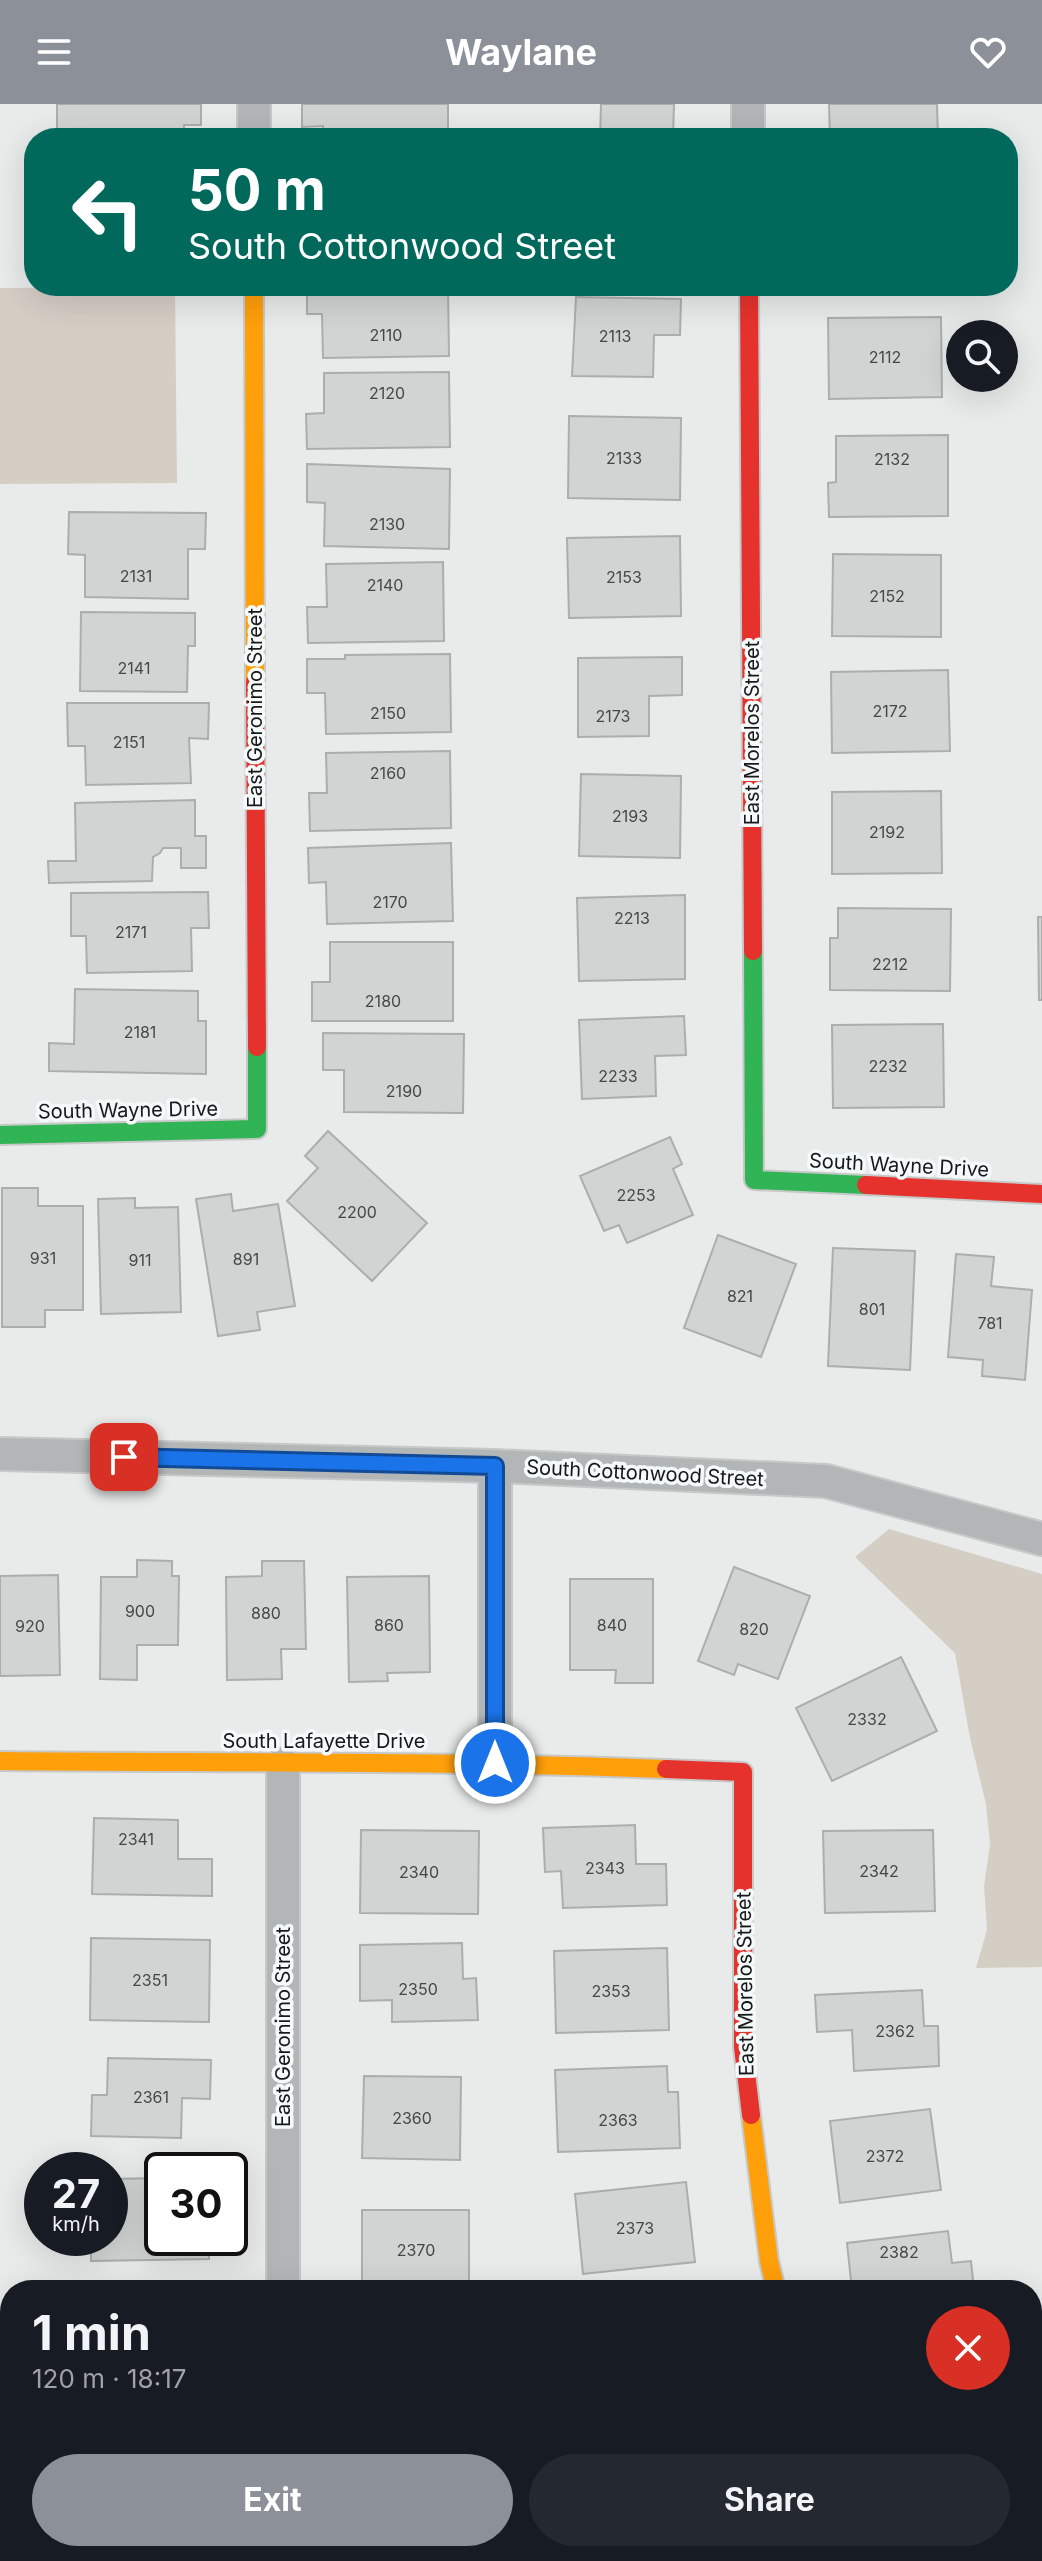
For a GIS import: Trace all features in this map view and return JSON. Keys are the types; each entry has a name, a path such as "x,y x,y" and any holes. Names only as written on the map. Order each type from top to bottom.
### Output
{"street":[{"path":"254,104 254,128"},
{"path":"748,104 748,128"},
{"name":"East Geronimo Street","path":"254,296 257,1129"},
{"name":"East Morelos Street","path":"749,296 754,1180"},
{"name":"South Wayne Drive","path":"0,1135 257,1129"},
{"name":"South Wayne Drive","path":"754,1180 1042,1194"},
{"name":"South Cottonwood Street","path":"0,1454 495,1466 826,1481 1042,1539"},
{"path":"495,1466 495,1763"},
{"name":"South Lafayette Drive","path":"0,1761 495,1763 743,1772"},
{"name":"East Geronimo Street","path":"283,1764 283,2280"},
{"name":"East Morelos Street","path":"743,1772 743,2047 774,2280"}],"shaded area":[{"path":"0,288 24,288 24,296 175,296 177,483 0,484"},
{"path":"889,1529 1042,1574 1042,1967 976,1968 987,1930 984,1886 990,1844 986,1804 970,1738 955,1653 855,1557"}],"building":[{"path":"57,104 201,104 201,125 184,125 184,128 57,128"},
{"path":"302,104 448,104 448,128 302,127"},
{"path":"601,104 674,104 673,128 600,128"},
{"path":"829,104 937,104 938,128 830,128"},
{"path":"307,296 448,296 449,356 323,358 322,314 307,314"},
{"path":"576,297 681,299 680,335 654,335 653,377 572,376"},
{"path":"941,317 942,397 829,399 828,318"},
{"path":"449,372 450,447 307,449 306,414 324,413 324,373"},
{"path":"569,416 681,418 680,500 568,498"},
{"path":"948,435 948,516 829,517 828,483 836,482 836,436"},
{"path":"307,464 450,469 449,549 324,546 325,503 307,502"},
{"path":"69,512 206,513 205,549 188,549 188,599 85,597 85,555 68,554"},
{"path":"680,536 681,616 569,618 567,538"},
{"path":"833,554 941,555 941,637 832,636"},
{"path":"443,562 444,641 308,643 307,607 327,607 326,564"},
{"path":"81,612 195,613 195,646 188,646 187,692 80,691"},
{"path":"450,654 451,732 326,734 325,693 307,693 307,659 345,659 345,655"},
{"path":"682,657 682,695 649,696 649,736 578,737 578,658"},
{"path":"948,670 950,751 832,753 831,672"},
{"path":"67,703 209,703 208,739 189,738 191,783 86,785 85,746 68,746"},
{"path":"450,751 451,828 310,831 309,793 327,793 326,753"},
{"path":"581,774 681,776 680,858 579,856"},
{"path":"941,791 942,873 832,874 832,792"},
{"path":"195,800 195,836 206,836 206,868 181,868 181,848 163,848 153,857 152,881 49,883 48,861 76,861 75,803"},
{"path":"451,843 453,921 327,924 326,882 309,883 308,848"},
{"path":"208,892 209,928 191,928 192,971 87,973 86,936 71,936 71,893"},
{"path":"685,895 685,979 579,981 577,898"},
{"path":"838,908 951,909 950,991 830,990 830,938 838,938"},
{"path":"1038,917 1042,917 1042,1000 1039,1000"},
{"path":"330,942 453,942 453,1021 312,1021 312,982 330,982"},
{"path":"75,989 198,991 198,1021 206,1021 206,1074 49,1071 49,1043 74,1044"},
{"path":"684,1016 686,1055 655,1056 656,1096 582,1099 579,1020"},
{"path":"943,1024 944,1107 833,1108 832,1025"},
{"path":"323,1033 464,1034 463,1113 344,1112 344,1070 323,1070"},
{"path":"328,1131 427,1223 372,1281 287,1201 318,1168 305,1156"},
{"path":"670,1137 682,1164 673,1169 693,1215 627,1243 619,1225 604,1231 580,1176"},
{"path":"2,1188 38,1188 38,1206 83,1206 83,1310 45,1310 45,1327 2,1327"},
{"path":"231,1194 233,1211 278,1204 295,1306 257,1312 260,1330 218,1336 196,1199"},
{"path":"135,1198 135,1208 178,1207 181,1312 101,1314 98,1199"},
{"path":"718,1235 796,1264 761,1357 684,1328"},
{"path":"833,1248 915,1251 910,1370 828,1366"},
{"path":"956,1254 994,1257 991,1286 1032,1290 1025,1380 982,1376 983,1360 948,1357"},
{"path":"137,1560 172,1561 172,1576 179,1576 178,1645 137,1645 137,1680 100,1679 101,1577 137,1577"},
{"path":"262,1561 304,1561 306,1649 281,1649 282,1679 227,1680 226,1577 262,1576"},
{"path":"734,1567 810,1596 778,1679 738,1664 734,1675 698,1661"},
{"path":"58,1575 60,1675 0,1676 0,1576"},
{"path":"429,1576 430,1672 387,1673 388,1681 349,1682 347,1577"},
{"path":"570,1579 653,1579 653,1683 615,1683 616,1670 570,1670"},
{"path":"901,1657 937,1731 832,1781 796,1708"},
{"path":"94,1818 178,1820 178,1859 212,1859 212,1896 92,1894"},
{"path":"635,1825 636,1864 666,1864 667,1905 563,1908 561,1871 545,1872 543,1828"},
{"path":"361,1830 479,1831 478,1914 360,1913"},
{"path":"933,1830 935,1911 825,1913 823,1831"},
{"path":"91,1938 210,1940 209,2022 90,2020"},
{"path":"462,1943 463,1979 476,1978 478,2020 392,2022 392,2000 360,2001 360,1945"},
{"path":"667,1948 669,2030 556,2033 554,1951"},
{"path":"922,1990 924,2026 938,2026 939,2066 854,2071 852,2030 817,2032 815,1995"},
{"path":"108,2058 211,2060 210,2099 182,2098 181,2138 91,2136 92,2095 107,2095"},
{"path":"667,2066 668,2092 678,2092 680,2148 558,2152 555,2070"},
{"path":"364,2076 461,2077 460,2160 362,2158"},
{"path":"930,2109 941,2190 840,2203 830,2121"},
{"path":"144,2178 144,2256 209,2256 209,2259 91,2261 91,2256 128,2256 128,2179"},
{"path":"686,2182 695,2262 583,2274 575,2194"},
{"path":"362,2210 469,2210 469,2280 362,2280"},
{"path":"948,2231 952,2263 971,2261 973,2280 851,2280 847,2243"}],"traffic: fast":[{"path":"753,951 754,1180 866,1185"},
{"path":"0,1135 257,1129 257,1047"}],"traffic: slow":[{"path":"254,296 255,682"},
{"path":"0,1761 416,1763 666,1769"},
{"path":"751,2115 774,2280"}],"traffic: jam":[{"path":"749,296 753,951"},
{"path":"255,682 257,1047"},
{"path":"866,1185 1042,1194"},
{"path":"666,1769 743,1772 743,2047 751,2115"}],"route":[{"path":"124,1457 495,1466 495,1763"}]}
